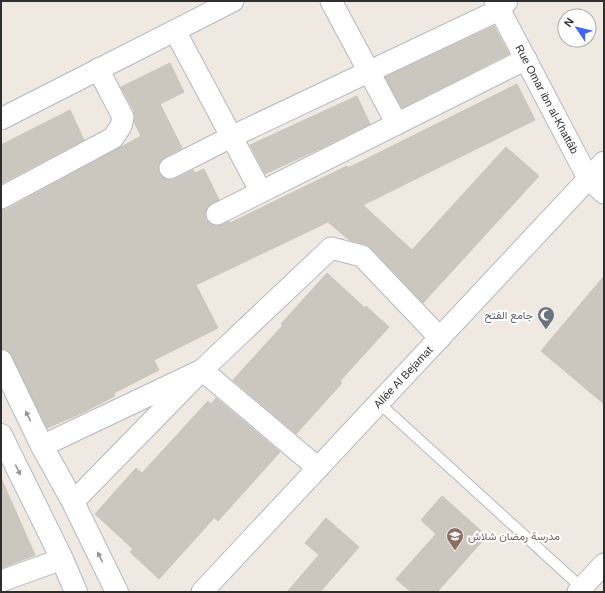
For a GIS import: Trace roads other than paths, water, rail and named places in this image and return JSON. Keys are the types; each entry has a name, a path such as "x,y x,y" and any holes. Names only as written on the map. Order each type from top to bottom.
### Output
{"main road":[{"path":"1,361 42,446 73,502 117,592"},
{"path":"1,435 62,559 76,592"}],"street":[{"path":"1,119 233,1"},
{"path":"331,1 397,124"},
{"path":"170,168 369,71 500,4"},
{"name":"Rue Omar ibn al-Khattâb","path":"500,4 526,59 588,178 604,194"},
{"path":"175,30 261,192"},
{"path":"217,214 526,59"},
{"path":"1,198 113,138 121,126 123,117 98,70"},
{"name":"Allée Al Bejamat","path":"202,592 604,162"},
{"path":"73,502 202,370 331,248 362,256 440,338"},
{"path":"42,446 202,370"},
{"path":"202,370 318,468"},
{"path":"1,581 62,559"},
{"path":"580,590 604,564"}],"lane":[{"path":"379,403 580,590"}],"place":[{"name":"جامع الفتح","path":"546,330"},
{"name":"مدرسة رمضان شلاش","path":"455,551"}]}
